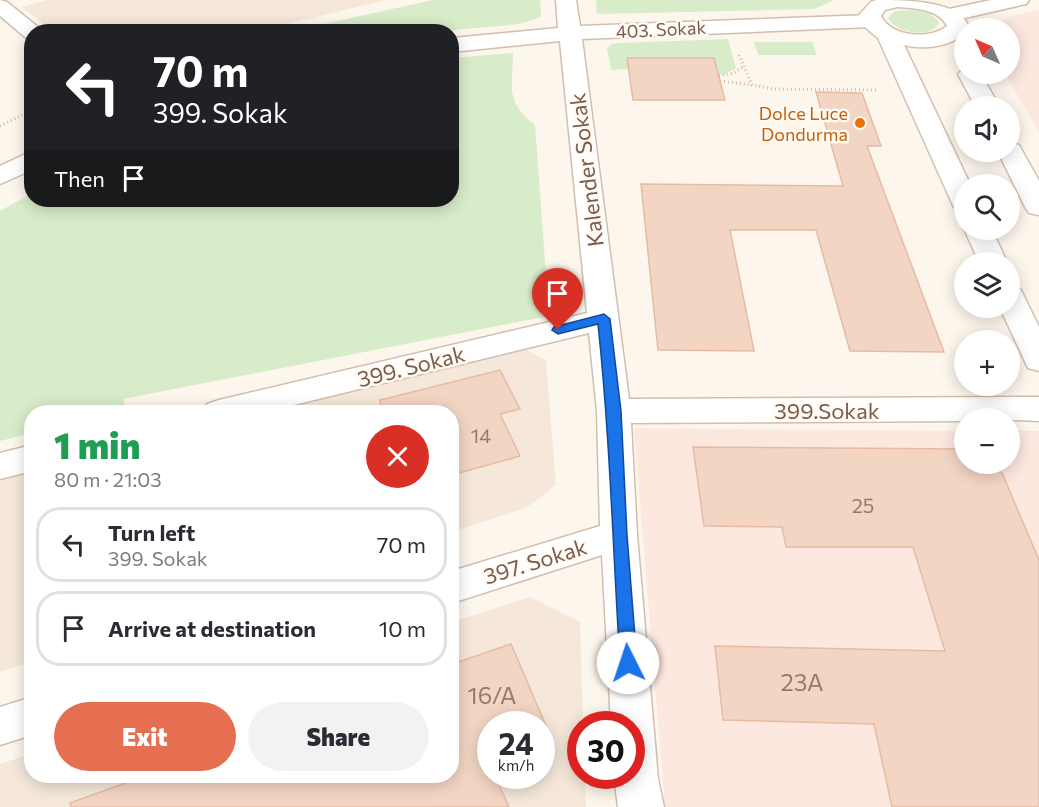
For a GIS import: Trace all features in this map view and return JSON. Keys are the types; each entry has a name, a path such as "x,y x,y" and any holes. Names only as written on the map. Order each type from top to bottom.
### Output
{"street":[{"path":"0,6 20,0"},
{"name":"Kalender Sokak","path":"566,0 614,411 619,535 636,779 641,807"},
{"path":"878,15 897,1 942,14 1019,0"},
{"path":"0,6 24,25"},
{"path":"878,15 900,38 931,41 942,14"},
{"path":"942,14 954,40"},
{"path":"878,15 954,179"},
{"name":"403. Sokak","path":"459,44 570,33 730,26 878,15"},
{"path":"1016,162 1039,207"},
{"path":"0,176 24,163"},
{"path":"1020,318 1039,360"},
{"name":"399. Sokak","path":"248,405 604,319"},
{"name":"399.Sokak","path":"614,411 1039,409"},
{"path":"0,466 24,460"},
{"name":"397. Sokak","path":"459,585 619,535"},
{"path":"0,726 24,718"}],"path":[{"path":"730,26 743,67 752,85"},
{"path":"719,76 733,73 743,67"},
{"path":"720,81 774,89 912,89"},
{"path":"0,126 24,114"}],"shaded area":[{"path":"47,0 386,0 287,24 44,24 21,7"},
{"path":"1039,10 1039,132 1020,96 1011,84 1020,84 1020,18 1006,18"},
{"path":"525,349 546,360 556,485 526,508 459,530 459,405 290,405"},
{"path":"634,428 954,431 954,474 1020,474 1020,431 1039,431 1039,807 665,807"},
{"path":"24,470 24,664 0,672 0,475"},
{"path":"530,597 580,622 583,711 567,711 567,789 585,789 586,807 0,807 0,764 24,756 24,783 459,783 459,620"}],"green space":[{"path":"433,0 540,0 541,17 520,24 459,30 459,24 324,24"},
{"path":"596,0 834,0 814,9 597,14"},
{"path":"912,10 927,13 939,23 928,31 913,32 898,27 888,18 895,11"},
{"path":"728,39 736,68 725,74 718,74 714,58 628,58 629,69 611,70 607,48 611,44 620,43"},
{"path":"754,42 812,42 817,55 758,55"},
{"path":"513,53 512,93 514,101 535,125 549,316 123,399 124,405 24,405 24,435 0,441 0,211 24,198 24,207 459,207 459,57"}],"building":[{"path":"627,58 714,58 725,100 633,100"},
{"path":"816,92 862,93 881,146 867,146 944,352 850,351 816,230 730,230 754,351 658,350 641,184 843,186"},
{"path":"500,370 520,409 500,414 520,456 459,473 459,405 380,405 380,400"},
{"path":"693,447 954,449 954,474 1002,474 1039,560 1039,807 892,807 874,724 723,720 715,646 945,651 913,547 786,547 782,527 704,526"},
{"path":"511,644 540,711 477,711 477,789 501,789 509,807 71,807 70,803 126,783 459,783 459,662"}],"place":[{"name":"Dolce Luce Dondurma","path":"860,123"}],"route":[{"path":"558,330 604,319 614,411 619,535 628,663"}]}
